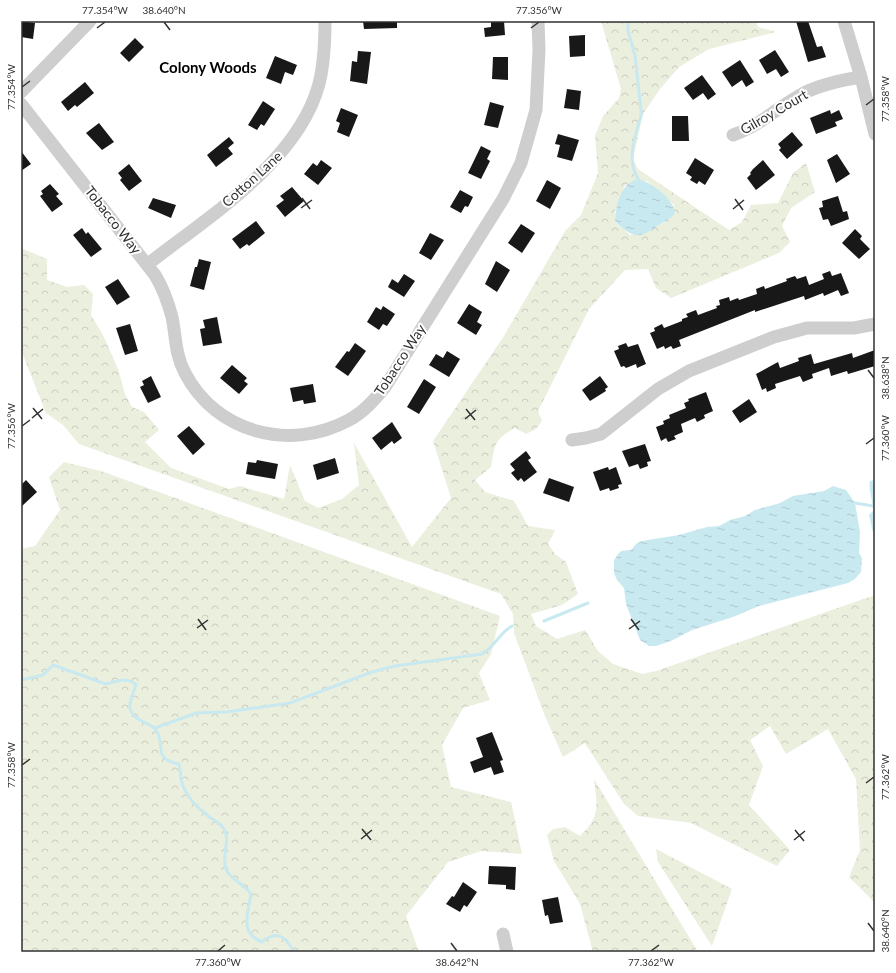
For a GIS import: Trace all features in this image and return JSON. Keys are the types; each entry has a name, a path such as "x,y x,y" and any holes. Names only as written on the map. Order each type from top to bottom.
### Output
{"street":[{"path":"21,92 90,21"},
{"name":"Cotton Lane","path":"148,264 251,183 289,144 303,123 319,84 323,59 326,21"},
{"name":"Tobacco Way","path":"21,104 148,264 162,286 168,302 177,352 184,371 200,396 211,408 238,426 270,435 287,436 308,434 334,427 350,420 374,400 385,387 503,199 516,175 531,135 536,110 539,57 538,21"},
{"path":"844,21 861,77 875,134"},
{"name":"Gilroy Court","path":"733,135 756,125 805,93 839,81 861,77"},
{"path":"572,440 601,434 658,389 689,371 774,337 807,328 854,328 875,324"},
{"path":"503,934 507,952"}],"green space":[{"path":"601,21 756,21 758,27 776,32 709,49 679,67 660,89 643,114 633,159 638,169 729,230 742,222 751,205 778,203 793,173 806,163 815,192 791,208 782,226 790,242 779,253 671,298 656,288 648,269 625,270 589,309 538,411 542,421 536,429 526,434 515,428 499,439 495,448 491,467 475,480 485,492 514,501 528,526 555,530 548,544 555,554 566,562 578,594 562,605 531,614 536,626 557,639 585,630 598,651 613,664 642,674 656,671 875,595 875,903 849,877 860,850 856,779 828,729 786,754 770,726 750,740 763,766 749,805 790,850 777,866 691,823 638,816 624,804 585,743 563,757 545,716 514,633 513,614 501,594 79,444 63,425 46,413 21,350 21,248 47,259 47,280 67,287 84,285 93,294 91,315 103,335 118,369 125,394 132,407 144,412 159,430 145,442 171,468 229,489 240,486 284,499 290,465 305,501 318,508 342,499 359,485 354,443 412,547 451,498 433,441 504,336 565,231 581,215 598,173 595,136 603,116 619,98 621,89","holes":["647,181 674,205 671,218 645,233 630,235 615,221 615,211 625,185"]},
{"path":"64,462 101,471 500,616 491,654 479,673 490,700 463,708 442,745 451,787 511,802 522,854 481,851 448,862 406,916 419,952 21,952 21,549 35,546 60,510 49,477"},
{"path":"594,779 698,952 593,952 580,904 554,861 547,835 553,829 565,827 580,836 587,829 596,810"},
{"path":"656,849 732,889 712,946 658,862"}],"water":[{"path":"638,179 655,187 661,192 671,202 675,213 671,218 648,232 637,235 623,229 615,221 616,208 623,190 627,185"},
{"path":"875,480 875,541 869,515 873,511 870,481"},
{"path":"833,486 846,490 855,503 860,532 859,553 862,558 861,572 855,579 848,583 759,606 733,617 692,630 671,641 656,646 649,646 640,640 626,604 624,588 617,580 614,573 614,560 621,551 631,550 637,543 642,541 679,535 707,527 719,526 730,520 745,516 755,510 780,503 793,496 824,491"}],"building":[{"path":"21,21 35,23 33,39 21,37"},
{"path":"363,21 397,21 397,28 364,29"},
{"path":"491,21 504,21 505,35 485,37 484,28 491,27"},
{"path":"796,21 808,21 817,47 822,46 826,57 808,62"},
{"path":"585,35 585,56 570,57 569,36"},
{"path":"135,38 144,47 129,62 120,53"},
{"path":"775,50 789,72 781,77 776,69 767,74 759,60"},
{"path":"358,51 371,52 367,84 350,81 352,61 357,62"},
{"path":"275,56 297,65 293,75 285,72 281,84 266,78"},
{"path":"493,57 508,57 508,80 492,79"},
{"path":"740,60 754,82 746,87 742,80 732,87 722,72"},
{"path":"702,75 716,94 708,100 703,93 693,100 684,88"},
{"path":"85,82 94,93 77,107 75,105 68,111 61,102"},
{"path":"567,89 581,91 579,110 564,108"},
{"path":"263,101 275,109 264,126 261,124 257,130 248,125"},
{"path":"490,102 504,106 498,128 484,125"},
{"path":"341,108 358,115 349,137 337,132 340,123 336,121"},
{"path":"830,110 831,114 839,110 843,119 835,122 837,126 816,134 810,118"},
{"path":"672,116 688,116 689,141 672,141"},
{"path":"99,123 114,142 102,150 86,133"},
{"path":"792,132 803,145 787,159 779,150 781,148 778,144"},
{"path":"558,134 579,140 572,161 557,157 560,145 555,144"},
{"path":"229,137 234,143 228,148 233,154 216,167 207,155"},
{"path":"481,146 491,151 487,159 490,161 481,179 468,173"},
{"path":"21,151 31,164 21,171"},
{"path":"837,154 850,174 836,183 827,160"},
{"path":"695,158 714,170 705,185 699,181 697,184 690,180 692,177 686,173"},
{"path":"321,160 332,168 318,185 304,174 313,163 317,166"},
{"path":"763,160 775,175 756,190 747,178 753,169"},
{"path":"129,164 142,181 129,191 120,180 122,178 118,173"},
{"path":"547,180 561,188 550,209 536,201"},
{"path":"50,184 59,194 56,196 63,204 52,212 40,196 43,194 41,191"},
{"path":"292,187 304,201 285,217 276,206 284,200 280,196"},
{"path":"460,190 473,197 468,207 465,206 461,213 450,207"},
{"path":"838,196 843,212 847,211 849,219 831,226 828,219 823,220 819,208 823,207 822,201"},
{"path":"153,198 176,205 171,218 148,208"},
{"path":"256,221 265,233 249,246 247,244 240,249 232,239"},
{"path":"521,224 535,233 522,253 508,243"},
{"path":"82,228 86,234 88,232 102,249 91,257 73,235"},
{"path":"855,229 862,236 860,239 870,249 859,259 842,243"},
{"path":"430,233 444,240 431,260 419,253"},
{"path":"199,259 211,262 204,290 190,286 195,267 197,267"},
{"path":"496,261 510,270 497,292 485,284"},
{"path":"830,271 832,276 841,273 849,293 841,296 838,290 824,296 823,293 805,300 804,296 755,312 755,310 679,340 681,346 673,349 671,346 665,349 664,346 657,349 650,333 655,331 654,328 662,324 664,328 682,321 682,319 688,317 686,314 696,310 698,315 717,308 716,306 720,305 719,300 729,297 730,301 738,298 739,300 757,294 756,289 764,286 765,289 787,281 786,279 795,276 797,279 806,276 809,285 824,279 822,274"},
{"path":"404,274 415,281 404,297 388,287 392,279 398,283"},
{"path":"118,279 130,297 117,305 105,287"},
{"path":"469,304 482,312 477,322 482,325 476,335 457,323"},
{"path":"383,306 395,314 387,326 383,324 379,330 367,322 376,307 381,310"},
{"path":"217,317 222,343 203,346 200,329 205,328 203,320"},
{"path":"130,324 138,351 125,355 116,328"},
{"path":"355,343 366,351 348,376 335,367"},
{"path":"626,343 628,347 638,344 646,364 637,368 636,364 626,368 624,366 621,367 614,351 619,349 618,346"},
{"path":"875,350 875,366 848,374 847,371 831,376 829,368 812,374 813,378 803,382 800,376 775,384 776,388 767,392 766,388 762,390 756,374 778,362 780,368 799,361 798,358 811,354 814,364 852,353 853,358"},
{"path":"447,351 460,359 449,377 429,365 436,354 443,358"},
{"path":"232,365 247,378 244,381 248,384 239,394 220,378"},
{"path":"151,376 161,397 148,403 140,387 144,385 142,381"},
{"path":"600,376 608,387 605,389 606,391 590,401 582,390"},
{"path":"424,379 436,387 419,414 407,407"},
{"path":"313,384 316,402 304,404 303,400 293,402 290,388"},
{"path":"706,392 713,411 704,415 705,418 697,422 695,418 681,424 683,432 674,436 676,439 668,442 666,438 661,441 656,427 664,424 663,421 670,418 669,415 686,408 684,403 689,401 688,399"},
{"path":"749,399 757,412 740,423 732,411"},
{"path":"392,422 402,438 394,444 392,441 381,450 372,438"},
{"path":"189,426 205,444 193,455 177,436"},
{"path":"645,444 651,461 647,462 648,466 640,469 638,464 629,467 622,451"},
{"path":"526,451 531,458 528,460 537,472 524,482 521,478 518,481 511,473 515,470 510,464"},
{"path":"335,458 339,473 317,480 313,465"},
{"path":"257,460 278,464 275,479 246,474 248,462 256,463"},
{"path":"608,467 609,470 616,467 622,484 618,485 619,488 610,491 609,488 600,491 593,472"},
{"path":"549,478 574,487 569,502 543,493"},
{"path":"26,480 37,492 21,507 21,485"},
{"path":"492,732 503,760 500,761 504,772 494,775 491,767 474,773 470,762 483,757 476,738"},
{"path":"489,866 516,867 515,890 506,889 506,885 488,884"},
{"path":"463,882 477,892 467,907 464,905 460,912 446,904 452,896 454,897"},
{"path":"558,897 563,922 550,924 548,915 545,916 542,900"}],"waterway":[{"path":"628,21 628,31 635,55 641,110 632,156 634,172 638,179"},
{"path":"855,503 873,506"},
{"path":"544,621 588,603"},
{"path":"155,728 196,713 227,712 290,703 372,672 395,666 482,654 512,626"},
{"path":"21,680 43,675 53,665 106,684 122,680 130,681 136,684 130,702 132,713 138,719 156,730 159,736 162,755 170,762 179,764 182,783 187,794 201,810 210,818 219,823 224,829 227,838 225,859 226,869 228,873 251,894 247,916 250,934 262,942 272,936 281,936 288,942 294,952"}],"district":[{"name":"Colony Woods","path":"208,68"}]}
